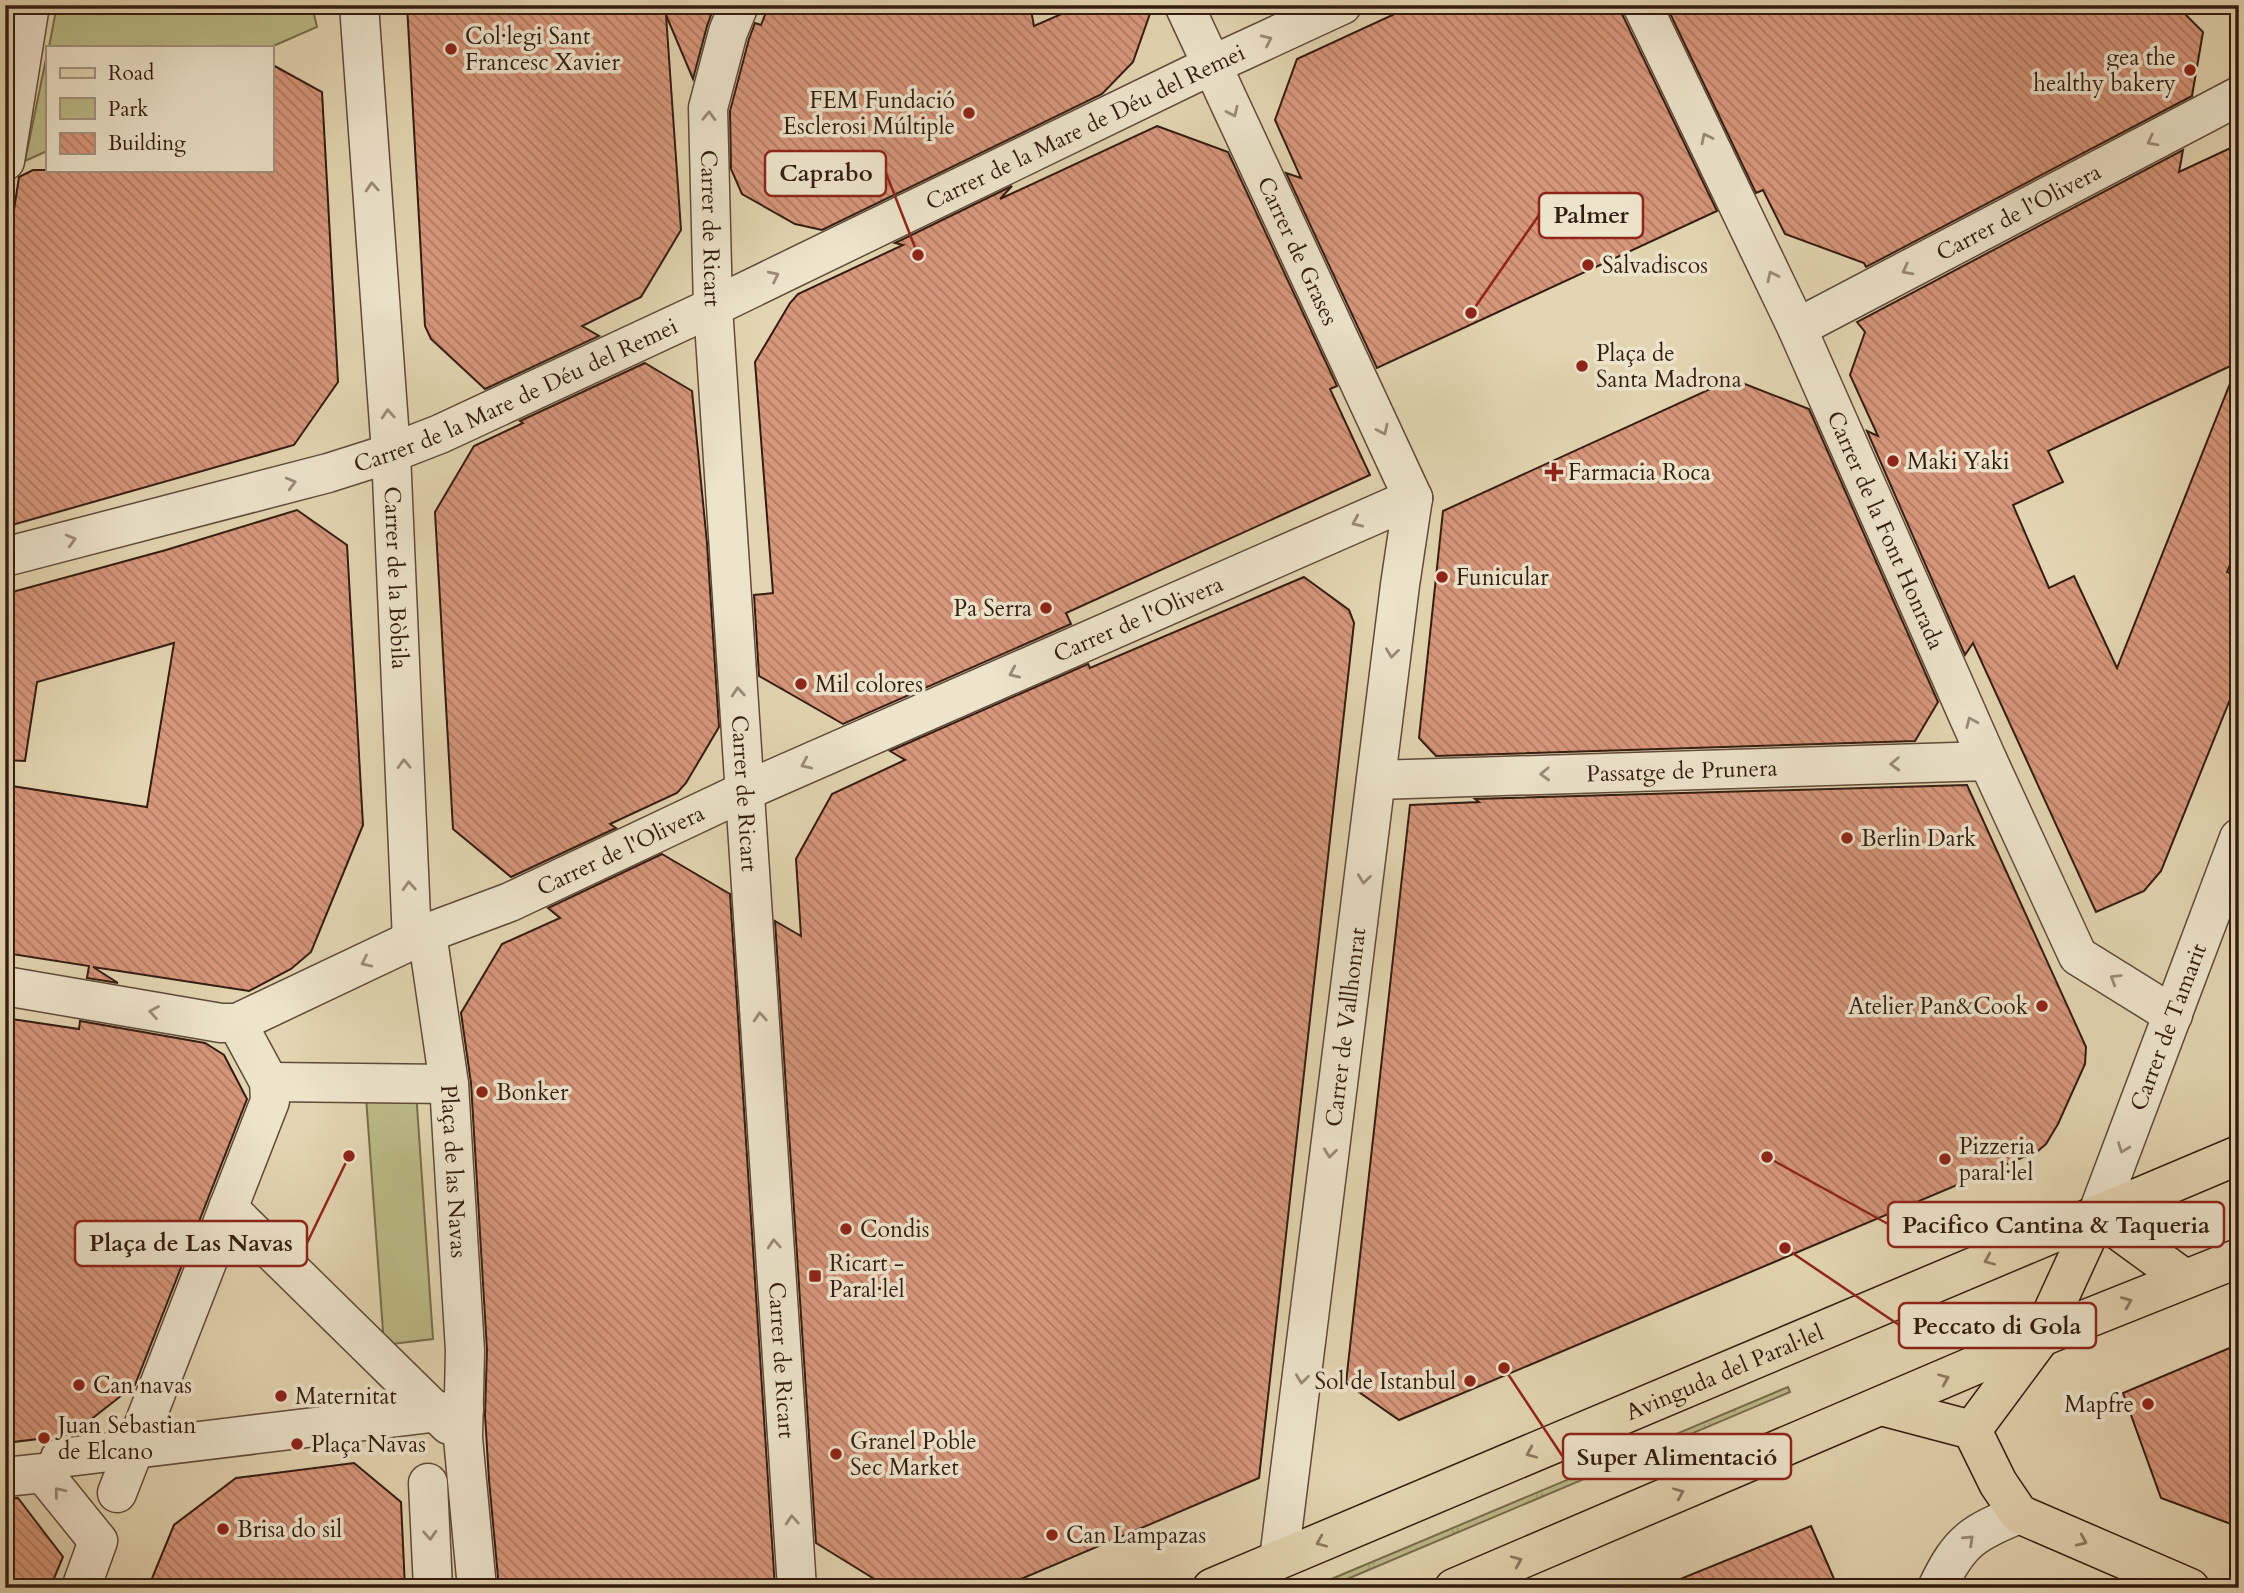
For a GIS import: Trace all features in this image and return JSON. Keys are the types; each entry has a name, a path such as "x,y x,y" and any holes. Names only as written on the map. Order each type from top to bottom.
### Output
{"main road":[{"name":"Avinguda del Paral·lel","path":"1212,1588 2239,1155"},
{"path":"1972,1430 2041,1337 2097,1215 2186,1279"},
{"path":"1454,1588 2041,1337 2239,1258"},
{"path":"1881,1406 1972,1430 1998,1483 2019,1514 2190,1588"}],"street":[{"path":"5,161 30,5"},
{"name":"Carrer de la Bòbila","path":"359,5 391,453 420,937"},
{"name":"Carrer de Ricart","path":"739,5 728,32 708,108 713,307 797,1588"},
{"name":"Carrer de Grases","path":"1184,5 1413,498"},
{"name":"Carrer de la Mare de Déu del Remei","path":"5,557 328,473 440,434 713,307 1212,65 1342,5"},
{"name":"Carrer de la Font Honrada","path":"1642,5 1797,328 1988,761 2078,956 2173,1015"},
{"name":"Carrer de l'Olivera","path":"1797,328 2239,96"},
{"name":"Carrer de l'Olivera","path":"237,1023 420,937 510,902 745,791 1413,498"},
{"name":"Carrer de Vallhonrat","path":"1279,1559 1413,498"},
{"name":"Passatge de Prunera","path":"1376,779 1988,761"},
{"name":"Carrer de Tamarit","path":"2097,1215 2239,838"},
{"name":"Plaça de las Navas","path":"420,937 449,1084 465,1350 454,1420 477,1588"},
{"path":"5,986 221,1023 237,1023 269,1082 270,1101 117,1493"},
{"path":"269,1082 449,1084"},
{"path":"228,1208 454,1420"},
{"path":"60,1458 135,1448 454,1420"},
{"path":"5,1477 43,1473 98,1541 81,1588"},
{"path":"428,1483 433,1588"},
{"path":"1937,1588 1951,1560 1965,1543 1980,1530 2019,1514"}],"green space":[{"path":"57,5 312,5 317,27 273,46 49,46"},
{"path":"46,59 46,151 25,161"},
{"path":"416,1091 433,1339 384,1345 366,1097"},
{"path":"1788,1387 1790,1392 1326,1588 1310,1588"}],"building":[{"path":"407,5 714,7 693,79 666,15 681,230 641,297 582,326 599,336 485,389 431,339 425,326"},
{"path":"769,5 1030,5 1034,26 1082,5 1153,5 1133,62 1102,94 822,230 795,224 742,194 731,169 730,111 749,39 755,23 761,25"},
{"path":"1414,5 1620,5 1717,211 1377,368 1286,173 1301,178 1275,120 1297,59"},
{"path":"1666,5 2176,5 2203,32 2192,96 1866,267 1864,263 1785,234 1763,190 1756,193"},
{"path":"273,65 322,92 338,382 294,445 5,527 5,269 19,177 33,170 273,172"},
{"path":"1157,126 1228,152 1337,386 1330,389 1370,475 1066,613 1071,624 843,724 759,676 754,595 773,593 755,362 790,303 798,294 903,245 895,243 1012,186 1000,199"},
{"path":"2239,144 2239,362 2048,451 2063,482 2013,505 2049,588 2074,576 2117,668 2239,366 2239,544 2227,572 2239,577 2239,677 2161,871 2144,891 2096,912 1973,643 1965,655 1867,431 1878,436 1850,375 1865,332 1857,322 2183,150 2179,172"},
{"path":"645,363 692,391 707,543 719,727 686,783 677,793 610,824 616,828 511,877 453,829 435,512 474,446 523,423 520,421"},
{"path":"1732,379 1809,409 1938,702 1915,741 1436,756 1419,738 1443,511"},
{"path":"297,510 347,545 363,825 311,952 291,969 249,991 93,967 118,983 87,978 89,966 5,953 5,785 147,807 174,643 37,682 25,761 5,760 5,594 166,550"},
{"path":"1304,577 1349,610 1354,623 1259,1478 1000,1588 889,1588 816,1543 775,921 801,936 796,859 832,794 905,760 890,751 1088,664 1090,668"},
{"path":"1967,785 2086,1047 2085,1064 2046,1144 2038,1151 1399,1420 1346,1383 1410,805 1479,802 1475,799"},
{"path":"662,854 730,894 775,1588 499,1588 485,1415 487,1350 471,1083 461,1013 502,944 560,918 548,908"},
{"path":"5,1018 79,1029 80,1021 205,1043 224,1055 247,1099 135,1385 71,1435 5,1443"},
{"path":"2239,1344 2239,1527 2161,1498 2123,1393"},
{"path":"354,1463 401,1502 405,1588 148,1588 174,1525 236,1478"},
{"path":"18,1498 63,1557 50,1588 5,1588 5,1499"},
{"path":"1811,1526 1838,1588 1663,1586"}],"place":[{"name":"Col·legi Sant Francesc Xavier","path":"451,49"},
{"name":"gea the healthy bakery","path":"2190,70"},
{"name":"FEM Fundació Esclerosi Múltiple","path":"969,113"},
{"name":"Caprabo","path":"918,255"},
{"name":"Salvadiscos","path":"1588,265"},
{"name":"Palmer","path":"1471,313"},
{"name":"Plaça de Santa Madrona","path":"1582,366"},
{"name":"Maki Yaki","path":"1893,461"},
{"name":"Farmacia Roca","path":"1554,472"},
{"name":"Funicular","path":"1442,577"},
{"name":"Pa Serra","path":"1046,608"},
{"name":"Mil colores","path":"801,684"},
{"name":"Berlin Dark","path":"1847,838"},
{"name":"Atelier Pan&Cook","path":"2042,1006"},
{"name":"Bonker","path":"482,1092"},
{"name":"Plaça de Las Navas","path":"349,1156"},
{"name":"Pacifico Cantina & Taqueria","path":"1767,1157"},
{"name":"Pizzeria paral·lel","path":"1945,1159"},
{"name":"Condis","path":"846,1229"},
{"name":"Peccato di Gola","path":"1785,1248"},
{"name":"Ricart - Paral·lel","path":"815,1276"},
{"name":"Super Alimentació","path":"1504,1368"},
{"name":"Sol de Istanbul","path":"1470,1381"},
{"name":"Can navas","path":"79,1385"},
{"name":"Maternitat","path":"281,1396"},
{"name":"Mapfre","path":"2148,1404"},
{"name":"Juan Sebastian de Elcano","path":"44,1438"},
{"name":"Plaça Navas","path":"297,1444"},
{"name":"Granel Poble Sec Market","path":"836,1454"},
{"name":"Brisa do sil","path":"223,1529"},
{"name":"Can Lampazas","path":"1052,1535"}]}
